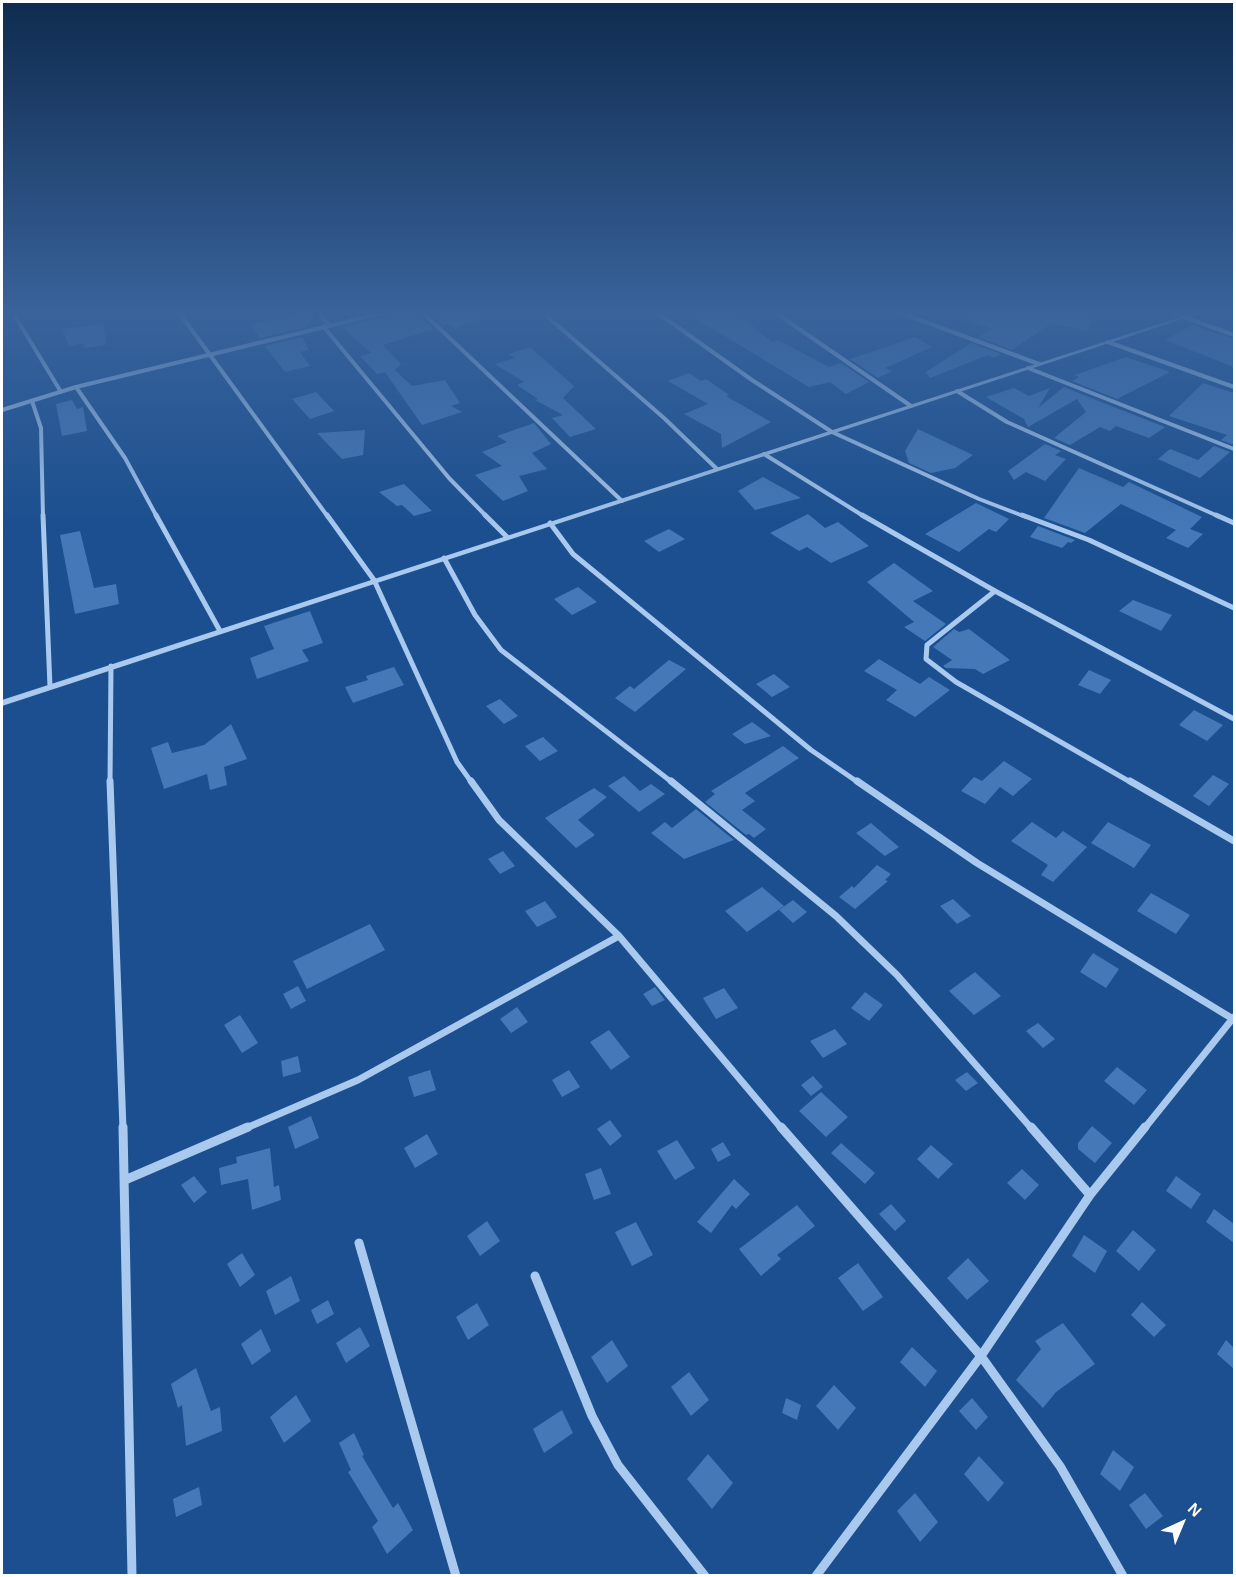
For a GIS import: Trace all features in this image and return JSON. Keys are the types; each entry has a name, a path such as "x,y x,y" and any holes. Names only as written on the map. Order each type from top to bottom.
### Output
{"street":[{"path":"57,385 61,392"},
{"path":"2,410 86,385"},
{"path":"230,385 374,580 457,762 499,820 619,936 748,1090 981,1356 1060,1466 1122,1575"},
{"path":"371,385 448,478 507,537"},
{"path":"499,385 622,501"},
{"path":"626,385 717,469"},
{"path":"759,385 832,432 979,499 1089,540 1234,608"},
{"path":"880,385 911,406"},
{"path":"2,703 977,385"},
{"path":"1070,385 1234,449"},
{"path":"76,387 124,458 220,631"},
{"path":"957,391 1007,422 1234,523"},
{"path":"32,400 41,428 45,607 50,687"},
{"path":"764,454 825,494 995,591 1234,719"},
{"path":"550,523 573,554 812,750 978,862 1234,1018 1090,1195 981,1356 816,1575"},
{"path":"444,558 475,615 501,650 642,758 836,916 897,975 1090,1195"},
{"path":"995,591 927,645 926,659 956,682 1234,841"},
{"path":"111,666 110,780 125,1180 132,1575"},
{"path":"125,1180 358,1080 619,936"},
{"path":"359,1243 456,1575"},
{"path":"535,1276 592,1416 618,1465 705,1575"}],"building":[{"path":"394,385 448,385 460,403 451,406 462,412 422,425"},
{"path":"517,385 572,385 574,386 563,398 596,429 570,437 552,418 563,415 535,400 538,399"},
{"path":"674,385 714,385 729,395 726,396 771,422 722,448 721,434 684,414 708,404"},
{"path":"833,385 864,385 846,394"},
{"path":"1081,385 1145,385 1117,399"},
{"path":"1201,385 1234,393 1234,445 1221,440 1227,435 1169,416"},
{"path":"1064,387 1165,427 1149,438 1116,426 1110,431 1100,427 1070,445 1054,438 1086,412 1077,399 1028,427 1024,419 986,397 1014,388 1029,396 1050,388 1038,408"},
{"path":"316,392 334,411 310,419 292,399"},
{"path":"72,400 77,409 83,407 87,431 62,436 56,404"},
{"path":"534,423 551,444 532,453 547,469 519,476 528,491 503,501 475,475 502,466 482,452 507,442 497,436"},
{"path":"918,429 973,455 955,468 931,473 909,463 905,451"},
{"path":"365,430 363,455 342,459 317,433"},
{"path":"1045,444 1061,451 1055,455 1066,459 1045,481 1026,472 1014,480 1008,471"},
{"path":"1214,446 1230,452 1200,478 1158,459 1170,449 1198,460"},
{"path":"1079,468 1123,487 1129,482 1202,517 1190,529 1203,534 1188,548 1166,538 1176,530 1121,504 1085,533 1044,518"},
{"path":"763,477 801,498 755,510 738,491"},
{"path":"404,484 432,511 414,516 402,505 397,506 379,492"},
{"path":"976,503 1009,519 996,532 989,529 959,552 925,534"},
{"path":"808,514 825,528 838,522 869,546 831,563 807,547 799,551 770,533"},
{"path":"1038,526 1075,540 1068,542 1062,548 1030,537"},
{"path":"669,529 685,539 659,552 644,541"},
{"path":"80,531 94,588 116,584 119,604 75,614 60,535"},
{"path":"894,563 933,591 913,601 946,624 925,641 904,627 914,622 867,582"},
{"path":"578,587 597,602 572,615 554,599"},
{"path":"1133,600 1172,615 1161,631 1119,611"},
{"path":"310,611 323,643 302,650 309,661 257,679 250,658 274,649 264,626"},
{"path":"954,629 959,632 969,629 1010,660 983,674 975,669 946,668 943,666 952,660 933,647"},
{"path":"879,659 920,684 929,677 950,690 915,717 886,700 897,690 864,671"},
{"path":"669,660 686,669 635,712 615,698 630,686 634,689"},
{"path":"394,667 404,685 353,703 345,687 368,680 366,676"},
{"path":"1089,670 1111,680 1100,694 1078,685"},
{"path":"774,674 790,687 772,697 756,684"},
{"path":"500,699 518,716 504,724 486,706"},
{"path":"1194,710 1223,725 1207,741 1179,725"},
{"path":"752,722 771,736 745,744 732,734"},
{"path":"231,724 247,759 224,767 227,785 210,790 207,774 164,789 151,748 168,742 172,753 204,745"},
{"path":"543,737 558,751 540,761 525,746"},
{"path":"783,746 799,758 745,793 755,801 742,810 766,829 754,838 749,834 746,835 705,802 715,794 711,791"},
{"path":"1004,761 1032,779 1013,796 1000,787 985,804 961,791 974,777 982,781"},
{"path":"1213,775 1229,784 1209,806 1193,796"},
{"path":"624,776 640,791 651,784 665,794 639,812 608,786"},
{"path":"594,788 607,797 578,820 595,835 576,848 545,818"},
{"path":"696,809 734,840 684,859 651,833 665,822 672,828"},
{"path":"1032,822 1056,838 1063,831 1087,847 1053,882 1041,875 1048,865 1011,841"},
{"path":"1108,822 1151,845 1134,868 1091,843"},
{"path":"871,823 899,847 885,856 856,833"},
{"path":"503,851 515,866 500,874 488,859"},
{"path":"877,865 891,874 885,880 888,881 855,909 839,897 852,886 854,888"},
{"path":"762,887 784,906 747,932 725,911"},
{"path":"1151,893 1190,915 1176,934 1137,911"},
{"path":"953,899 971,916 957,924 940,906"},
{"path":"793,900 807,912 793,923 779,910"},
{"path":"545,901 557,917 537,927 525,911"},
{"path":"370,924 385,950 307,989 293,961"},
{"path":"1093,953 1119,969 1106,988 1080,972"},
{"path":"975,972 1001,996 974,1015 949,991"},
{"path":"298,986 306,1001 291,1009 283,994"},
{"path":"655,987 665,1000 652,1006 643,994"},
{"path":"724,988 738,1008 716,1019 703,998"},
{"path":"865,992 883,1005 869,1021 851,1008"},
{"path":"517,1007 528,1022 511,1033 500,1019"},
{"path":"240,1015 258,1043 242,1053 224,1025"},
{"path":"1038,1023 1055,1039 1043,1048 1026,1031"},
{"path":"835,1029 847,1044 823,1058 810,1041"},
{"path":"609,1030 630,1057 611,1070 590,1042"},
{"path":"298,1056 301,1072 283,1077 281,1061"},
{"path":"1117,1067 1147,1090 1134,1105 1104,1081"},
{"path":"430,1070 436,1090 414,1097 408,1077"},
{"path":"569,1070 580,1087 562,1097 552,1080"},
{"path":"967,1072 978,1083 966,1091 955,1080"},
{"path":"813,1076 823,1087 811,1096 801,1085"},
{"path":"821,1092 848,1117 826,1137 799,1111"},
{"path":"311,1116 319,1138 295,1149 288,1127"},
{"path":"610,1120 622,1136 610,1146 597,1129"},
{"path":"1092,1126 1112,1143 1095,1163 1078,1149 1078,1143"},
{"path":"427,1134 438,1154 415,1168 404,1148"},
{"path":"677,1140 695,1168 675,1180 657,1151"},
{"path":"723,1142 731,1155 718,1162 711,1149"},
{"path":"841,1143 875,1173 865,1184 831,1153"},
{"path":"931,1145 953,1164 938,1179 917,1159"},
{"path":"270,1148 274,1187 279,1185 281,1200 252,1210 248,1179 221,1185 219,1168 237,1163 236,1157"},
{"path":"601,1168 611,1194 594,1200 585,1174"},
{"path":"1022,1169 1039,1185 1025,1200 1007,1183"},
{"path":"194,1176 207,1192 194,1203 181,1185"},
{"path":"1176,1176 1201,1194 1191,1209 1166,1191"},
{"path":"734,1179 750,1194 736,1209 732,1205 711,1233 697,1222"},
{"path":"891,1204 906,1221 895,1231 879,1214"},
{"path":"797,1205 815,1226 777,1255 781,1259 761,1276 739,1249"},
{"path":"1214,1209 1234,1224 1234,1243 1206,1222"},
{"path":"487,1221 500,1241 480,1256 467,1236"},
{"path":"636,1222 653,1255 632,1266 615,1232"},
{"path":"1133,1230 1156,1250 1139,1271 1116,1251"},
{"path":"1084,1235 1107,1251 1095,1273 1072,1256"},
{"path":"242,1253 255,1275 240,1287 227,1264"},
{"path":"968,1258 989,1281 967,1300 947,1278"},
{"path":"858,1263 883,1297 863,1311 838,1278"},
{"path":"291,1276 300,1301 275,1315 266,1291"},
{"path":"328,1300 334,1314 317,1324 311,1310"},
{"path":"1142,1302 1166,1325 1154,1337 1131,1315"},
{"path":"477,1303 489,1325 468,1340 456,1317"},
{"path":"1063,1323 1095,1364 1056,1392 1043,1408 1016,1380 1041,1349 1035,1341"},
{"path":"360,1327 370,1346 346,1363 336,1343"},
{"path":"261,1329 271,1351 252,1365 241,1344"},
{"path":"612,1340 628,1366 607,1383 591,1357"},
{"path":"1226,1340 1234,1348 1234,1369 1217,1354"},
{"path":"912,1347 937,1371 925,1387 900,1362"},
{"path":"196,1368 211,1411 220,1407 222,1431 186,1446 182,1405 178,1408 171,1384"},
{"path":"689,1372 709,1400 691,1416 671,1387"},
{"path":"834,1385 856,1408 838,1430 816,1406"},
{"path":"296,1395 311,1421 284,1443 270,1417"},
{"path":"786,1398 801,1405 797,1420 782,1413"},
{"path":"972,1398 988,1417 976,1430 959,1411"},
{"path":"562,1410 573,1433 544,1453 533,1429"},
{"path":"354,1433 364,1455 362,1456 393,1508 398,1503 413,1530 387,1554 372,1527 378,1521 348,1472 351,1470 339,1443"},
{"path":"1113,1450 1134,1467 1120,1491 1100,1474"},
{"path":"708,1454 733,1483 712,1509 687,1479"},
{"path":"979,1456 1004,1483 988,1502 964,1474"},
{"path":"199,1487 202,1505 176,1517 173,1499"},
{"path":"915,1493 938,1522 920,1542 897,1511"},
{"path":"1145,1493 1163,1516 1146,1529 1129,1505"}]}
